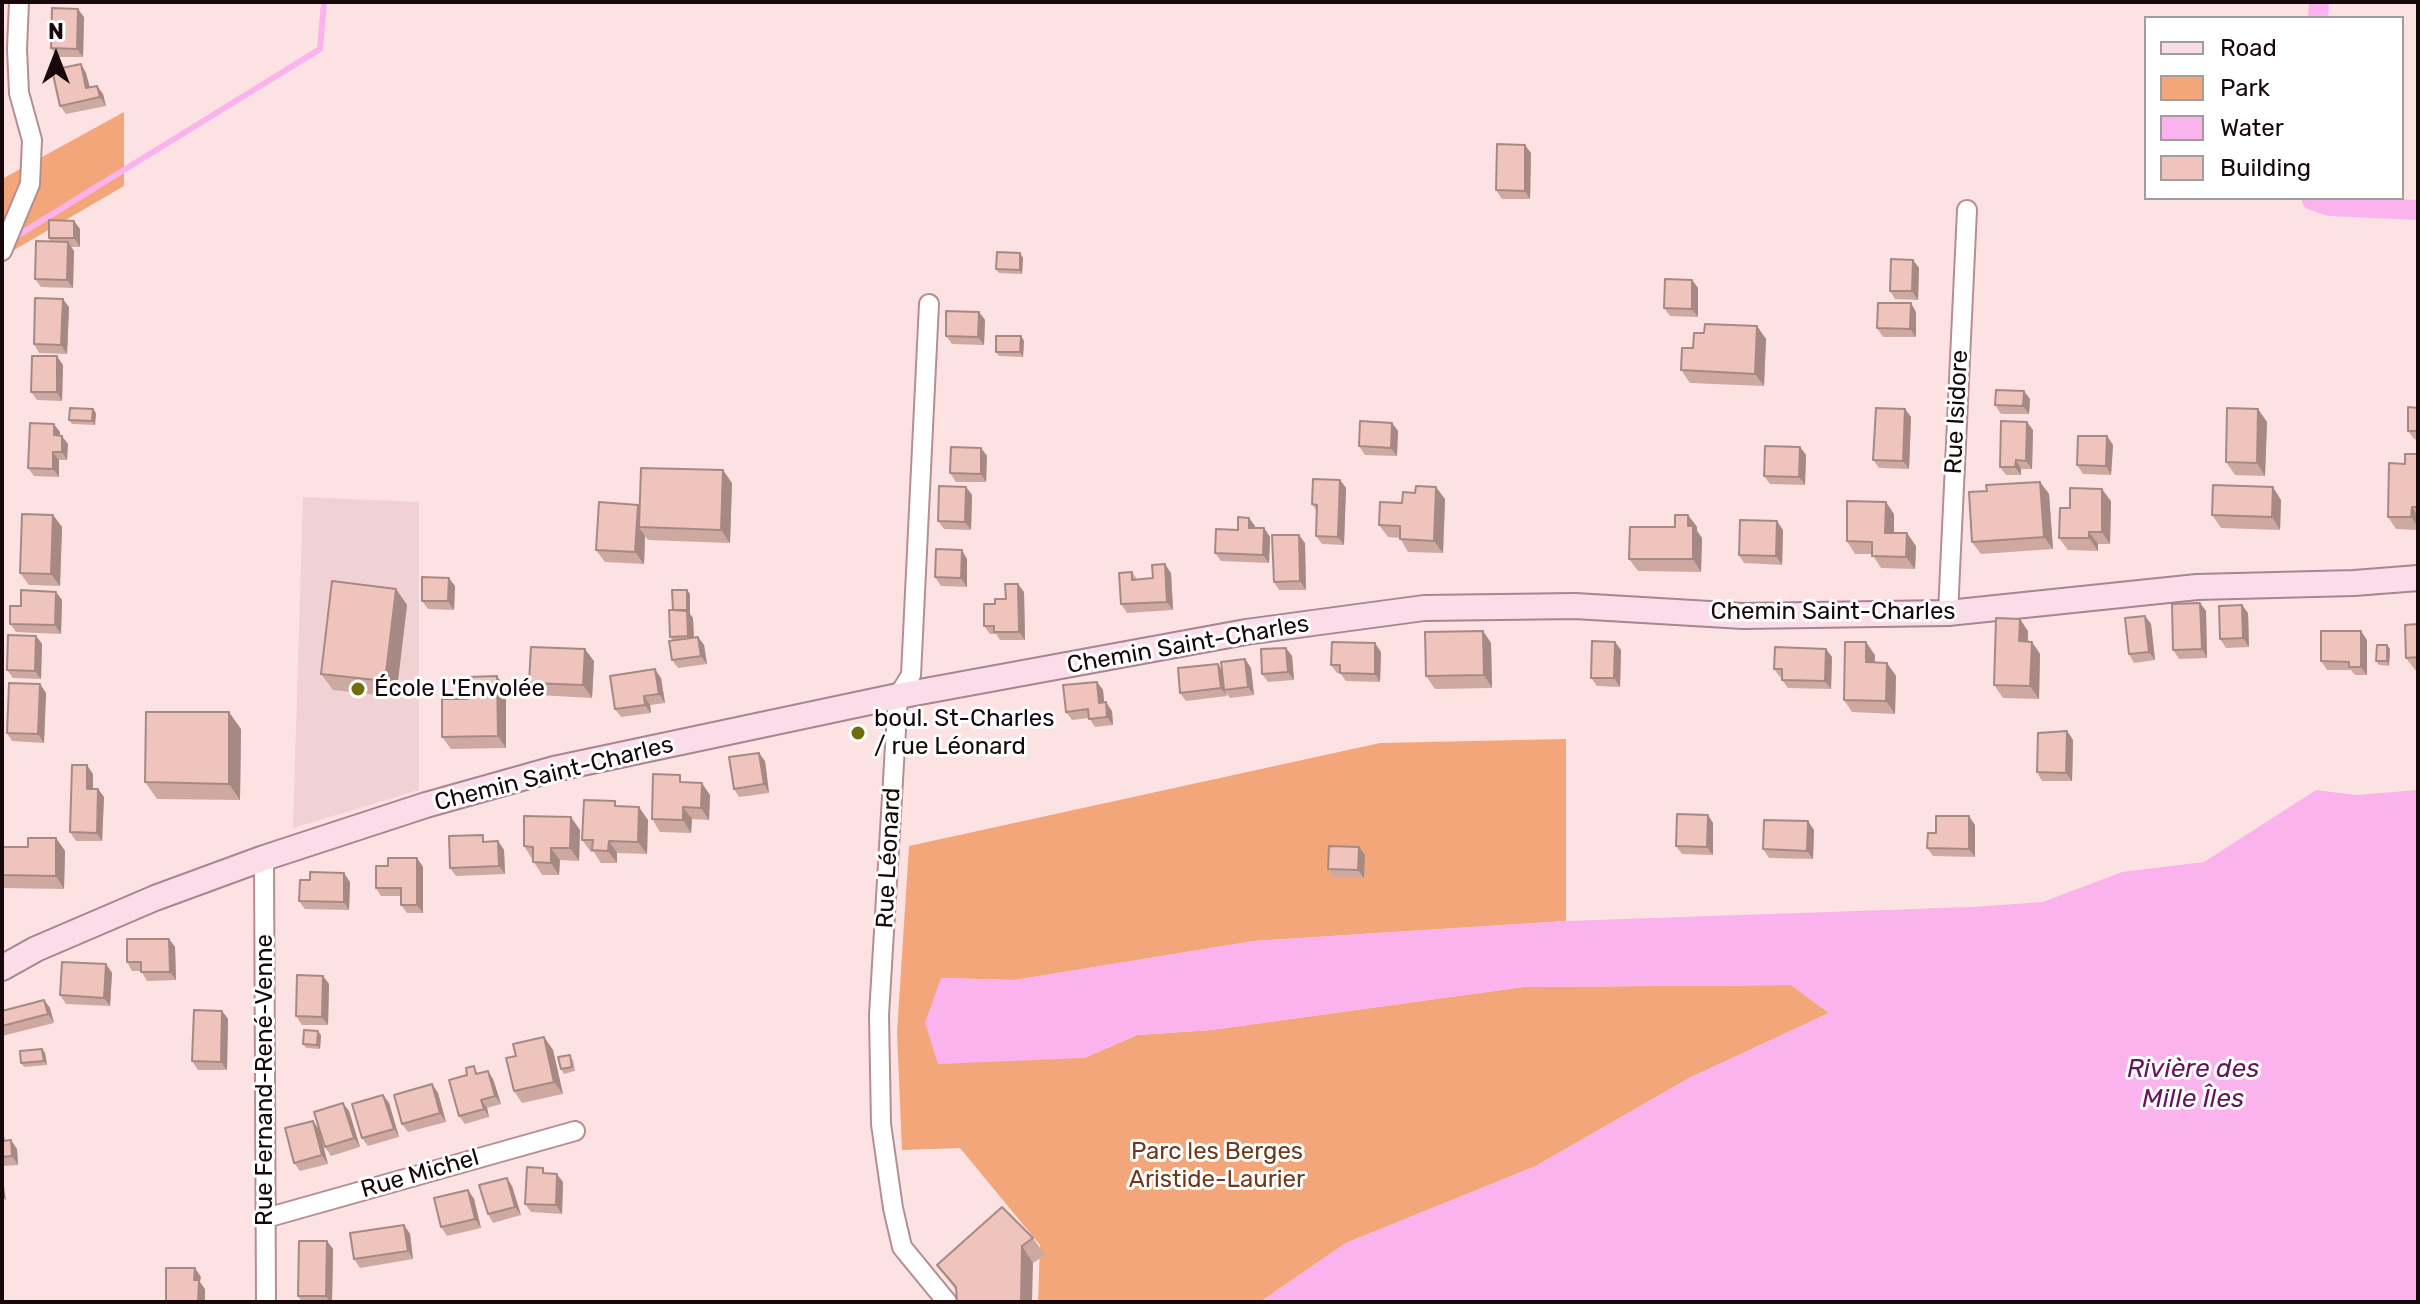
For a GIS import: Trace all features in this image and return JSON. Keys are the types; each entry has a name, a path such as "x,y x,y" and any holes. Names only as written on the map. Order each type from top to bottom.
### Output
{"main road":[{"name":"Chemin Saint-Charles","path":"2,968 36,949 155,898 264,858 426,805 554,769 898,696 1246,632 1424,608 1575,606 1743,616 1948,613 2197,587 2418,578"}],"street":[{"path":"2,251 30,184 32,140 19,93 19,2"},
{"name":"Rue Isidore","path":"1948,613 1967,210"},
{"name":"Rue Léonard","path":"929,304 911,675 898,696 879,1015 881,1124 902,1247 947,1302"},
{"name":"Rue Fernand-René-Venne","path":"264,858 266,1302"},
{"name":"Rue Michel","path":"266,1218 575,1131"}],"shaded area":[{"name":"École L'Envolée","path":"303,497 419,502 419,790 293,828"}],"green space":[{"path":"124,112 124,186 2,257 2,179"},
{"name":"Parc les Berges Aristide-Laurier","path":"1566,739 1566,921 1254,941 1015,980 941,978 1084,1058 1137,1035 1211,1030 1523,987 1791,985 1829,1013 1689,1078 1536,1166 1346,1243 1260,1302 1038,1302 1040,1245 960,1148 902,1150 897,1033 909,846 1380,743"}],"water":[{"name":"Rivière des Mille Îles","path":"2316,790 2356,795 2418,790 2418,1302 1260,1302 1346,1243 1536,1166 1689,1078 1829,1013 1791,985 1523,987 1211,1030 1137,1035 1084,1058 938,1064 925,1023 941,978 1015,980 1254,941 1566,921 2043,902 2122,872 2204,862"}],"building":[{"path":"52,8 78,9 77,49 51,48"},
{"path":"81,64 86,88 97,86 100,97 60,106 52,70"},
{"path":"1497,144 1525,145 1525,191 1496,190"},
{"path":"49,220 74,221 74,238 49,238"},
{"path":"36,241 68,242 67,280 35,279"},
{"path":"997,252 1020,253 1020,270 996,269"},
{"path":"1891,259 1913,260 1912,291 1890,291"},
{"path":"1665,279 1692,280 1692,309 1664,308"},
{"path":"35,298 63,299 61,345 34,344"},
{"path":"1878,303 1911,303 1910,329 1877,328"},
{"path":"946,311 979,312 978,337 946,336"},
{"path":"1705,324 1757,326 1755,374 1681,370 1682,348 1693,348 1694,333 1704,333"},
{"path":"996,336 1021,336 1020,352 996,352"},
{"path":"32,356 57,356 57,392 31,392"},
{"path":"1996,390 2024,391 2023,406 1995,405"},
{"path":"2408,407 2418,408 2418,431 2408,431"},
{"path":"70,408 93,409 92,421 69,420"},
{"path":"1876,408 1905,409 1903,461 1873,460"},
{"path":"2227,408 2258,409 2257,463 2226,462"},
{"path":"1360,421 1392,423 1391,448 1359,446"},
{"path":"2001,421 2027,422 2026,461 2016,460 2015,467 2000,467"},
{"path":"30,423 54,424 54,435 62,436 62,452 53,452 53,469 28,468"},
{"path":"2078,436 2107,436 2106,466 2077,465"},
{"path":"1765,446 1800,447 1799,477 1764,476"},
{"path":"951,447 981,448 981,474 950,473"},
{"path":"2405,454 2418,454 2418,507 2412,507 2411,517 2388,517 2389,463 2405,464"},
{"path":"641,468 723,470 721,530 639,527"},
{"path":"1313,479 1340,480 1338,537 1316,536 1317,505 1312,504"},
{"path":"2040,482 2044,537 1972,542 1969,492 1987,491 1986,485"},
{"path":"2213,485 2273,487 2272,517 2212,515"},
{"path":"939,486 966,487 965,522 938,521"},
{"path":"1416,486 1436,487 1434,541 1400,539 1400,526 1379,525 1380,502 1402,503 1403,492 1415,493"},
{"path":"2070,488 2102,489 2102,532 2089,532 2089,538 2059,538 2060,508 2070,508"},
{"path":"1847,501 1886,502 1885,533 1907,533 1906,557 1872,556 1872,542 1847,541"},
{"path":"599,502 638,505 635,552 596,550"},
{"path":"22,514 53,515 51,574 20,573"},
{"path":"1675,515 1688,515 1688,526 1693,526 1693,559 1629,559 1630,527 1675,527"},
{"path":"1238,517 1249,518 1249,528 1264,528 1263,555 1215,553 1216,529 1238,530"},
{"path":"1740,520 1777,521 1776,556 1739,555"},
{"path":"1272,535 1299,535 1300,581 1274,582"},
{"path":"936,549 962,550 961,578 935,577"},
{"path":"1165,564 1167,602 1121,604 1119,573 1132,572 1132,580 1153,578 1152,565"},
{"path":"422,577 449,578 448,601 422,601"},
{"path":"332,581 396,589 385,681 321,674"},
{"path":"1005,584 1018,584 1019,632 994,632 994,626 984,626 984,604 995,604 995,599 1006,599"},
{"path":"21,590 56,592 55,625 10,624 10,606 21,606"},
{"path":"672,590 687,590 687,611 673,610"},
{"path":"2200,603 2202,649 2173,650 2172,604"},
{"path":"2242,605 2243,638 2220,639 2219,606"},
{"path":"669,610 687,610 688,636 670,637"},
{"path":"2145,616 2149,652 2129,654 2125,618"},
{"path":"1996,618 2020,619 2019,641 2032,642 2030,686 1994,685"},
{"path":"2418,624 2418,657 2406,658 2405,625"},
{"path":"1483,631 1484,675 1426,676 1425,632"},
{"path":"2321,631 2361,631 2361,667 2349,667 2349,662 2321,661"},
{"path":"8,635 36,636 35,671 7,670"},
{"path":"698,637 701,656 672,660 669,641"},
{"path":"1592,641 1615,642 1614,678 1591,678"},
{"path":"1332,642 1375,643 1375,674 1340,673 1340,665 1331,665"},
{"path":"1845,642 1866,642 1866,662 1887,663 1886,701 1844,700"},
{"path":"2377,645 2387,645 2387,661 2376,661"},
{"path":"531,647 585,649 583,685 529,683"},
{"path":"1775,647 1826,649 1825,681 1782,680 1782,669 1774,669"},
{"path":"1286,648 1288,672 1262,674 1261,649"},
{"path":"1245,659 1248,687 1224,690 1221,662"},
{"path":"1218,664 1221,688 1180,693 1178,668"},
{"path":"655,669 659,694 644,696 645,705 615,709 610,676"},
{"path":"497,676 498,736 442,737 442,699 468,699 468,677"},
{"path":"1097,682 1099,703 1106,702 1107,717 1089,719 1088,709 1066,712 1063,685"},
{"path":"9,683 40,684 38,734 7,733"},
{"path":"146,712 229,712 229,784 145,782"},
{"path":"2067,731 2066,773 2037,772 2038,733"},
{"path":"759,753 764,784 734,789 729,757"},
{"path":"72,765 87,765 87,789 98,789 97,833 70,832"},
{"path":"653,774 680,775 680,782 702,783 701,808 683,807 683,820 652,819"},
{"path":"584,800 615,801 615,806 639,807 638,842 609,841 608,851 592,850 593,840 582,840"},
{"path":"1677,814 1708,815 1707,847 1676,846"},
{"path":"524,816 571,817 570,848 551,848 551,863 533,862 533,847 524,846"},
{"path":"1936,816 1969,816 1969,849 1927,848 1928,833 1936,833"},
{"path":"1764,820 1808,821 1807,851 1763,849"},
{"path":"483,835 483,842 498,841 499,866 450,868 449,836"},
{"path":"28,838 56,838 56,876 2,875 2,847 28,847"},
{"path":"1329,846 1359,847 1358,870 1328,869"},
{"path":"388,858 417,858 417,905 401,905 401,888 376,888 376,866 388,866"},
{"path":"310,872 344,873 344,902 299,901 300,880 310,880"},
{"path":"127,939 169,939 170,972 141,972 141,962 127,962"},
{"path":"62,962 106,964 104,998 60,995"},
{"path":"297,975 323,976 322,1017 296,1016"},
{"path":"44,1000 48,1014 2,1026 2,1011"},
{"path":"194,1010 222,1011 221,1062 192,1061"},
{"path":"304,1030 318,1031 317,1045 303,1044"},
{"path":"544,1037 554,1082 514,1091 506,1058 516,1056 513,1044"},
{"path":"42,1049 44,1061 21,1063 20,1051"},
{"path":"570,1055 572,1067 561,1069 558,1057"},
{"path":"474,1066 476,1074 488,1071 495,1096 481,1100 484,1109 459,1116 449,1080 467,1075 466,1068"},
{"path":"432,1084 440,1113 402,1124 394,1095"},
{"path":"383,1095 394,1129 362,1138 352,1104"},
{"path":"343,1103 354,1138 325,1147 314,1112"},
{"path":"313,1121 322,1155 294,1163 285,1128"},
{"path":"11,1140 12,1156 2,1157 2,1141"},
{"path":"527,1167 543,1168 543,1173 557,1174 556,1205 525,1204"},
{"path":"507,1178 515,1207 488,1214 479,1185"},
{"path":"468,1190 475,1219 441,1227 434,1198"},
{"path":"1002,1207 1033,1238 1022,1246 1021,1302 957,1302 956,1287 937,1265"},
{"path":"404,1225 408,1251 354,1259 350,1233"},
{"path":"299,1241 327,1241 326,1296 298,1296"},
{"path":"166,1268 195,1268 194,1280 199,1280 198,1302 166,1302"}],"waterway":[{"path":"12,239 320,49 324,2"},
{"path":"2318,16 2319,2"},
{"path":"2312,200 2330,206 2418,210"}],"place":[{"name":"École L'Envolée","path":"358,689"},
{"name":"boul. St-Charles / rue Léonard","path":"858,733"}]}
